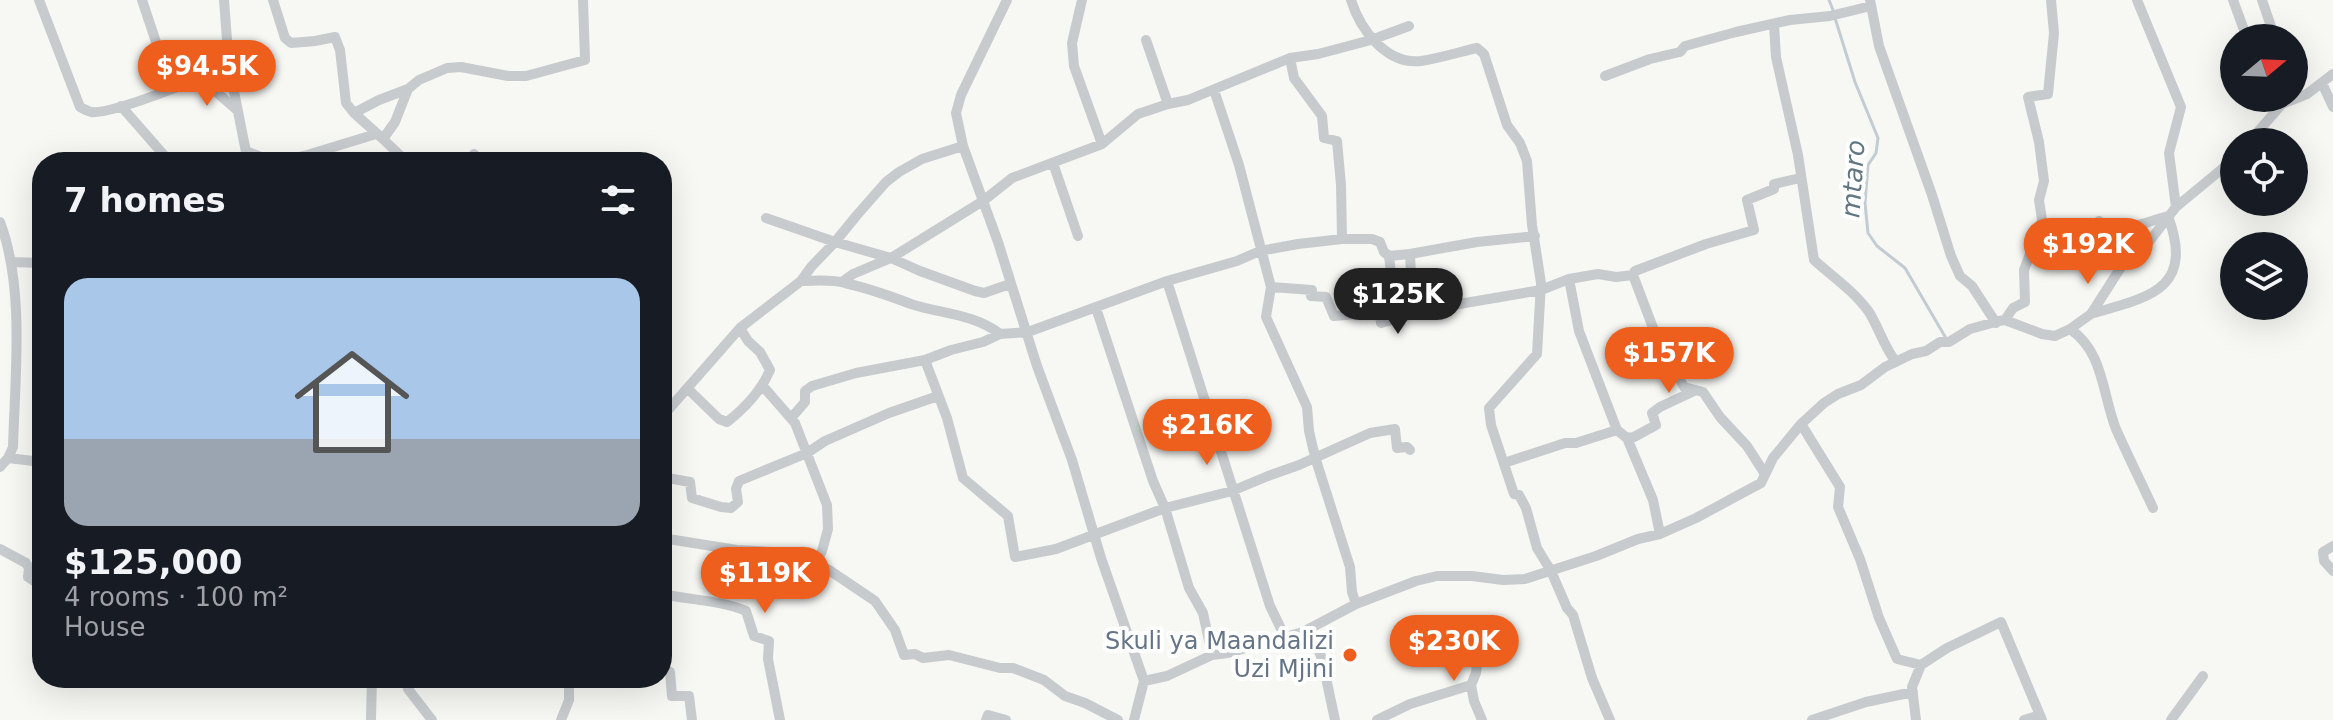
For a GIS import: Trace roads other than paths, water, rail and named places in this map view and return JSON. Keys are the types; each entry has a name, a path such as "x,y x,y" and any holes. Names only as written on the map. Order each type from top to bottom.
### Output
{"street":[{"path":"39,0 80,107 95,112 121,106 229,66"},
{"path":"142,0 169,89"},
{"path":"224,0 229,66 246,152"},
{"path":"273,0 285,38 291,43 335,37 346,103 397,152"},
{"path":"354,113 447,68 461,67 508,76 526,76 585,60 583,0"},
{"path":"1007,0 961,95 956,113 963,146 1085,497 1101,558 1144,681 1134,720"},
{"path":"1082,0 1072,43 1074,66 1102,144"},
{"path":"1351,0 1360,24 1371,40 1402,60 1419,61 1477,48 1481,50 1489,65 1507,125 1520,143 1527,161 1541,290 1537,354 1489,408 1491,425 1514,494 1519,495 1526,508 1537,548 1573,615 1592,678 1610,720"},
{"path":"1144,681 1167,676 1212,655 1310,628 1356,604 1416,581 1437,576 1525,579 1660,534 1761,483 1773,458 1801,424 1838,394 1861,385 1912,354 1926,351 1940,342 1949,342 1970,329 2000,321 2013,308 2025,302 2024,270 2034,250 2042,220 2039,200 2044,181 2028,97 2048,94 2054,33 2051,0"},
{"path":"1605,76 1650,59 1680,52 1685,46 1736,32 1790,20 1830,16 1871,3 1879,46 1960,276 2000,321 2055,336 2091,314 2158,290 2170,278 2177,255 2169,153 2181,107 2137,0"},
{"path":"2233,0 2242,24"},
{"path":"2262,0 2270,24"},
{"path":"1774,25 1776,57 1791,115 1814,260 1851,291 1870,314 1896,362"},
{"path":"842,282 891,258 983,201 1012,178 1102,144 1130,118 1188,100 1290,58 1371,40 1409,26"},
{"path":"1146,40 1168,104"},
{"path":"1290,58 1294,78 1322,116 1324,138 1337,141 1342,239"},
{"path":"2308,93 2333,74"},
{"path":"200,78 237,110"},
{"path":"2322,83 2333,107"},
{"path":"319,152 380,136 395,122 408,89"},
{"path":"1214,90 1239,165 1271,287 1266,317 1307,407 1315,457 1350,567 1356,604"},
{"path":"121,106 161,152"},
{"path":"672,406 740,328 793,289 899,172 922,159 963,146"},
{"path":"1053,163 1078,236"},
{"path":"2091,314 2123,264 2148,243 2172,212 2220,171"},
{"path":"1369,313 1381,317 1381,323 1445,307 1541,290 1569,279 1598,274 1616,277 1633,275 1635,271 1661,260 1754,230 1747,200 1774,189 1774,184 1800,178"},
{"path":"2099,221 2107,228 2117,229 2172,212"},
{"path":"766,218 891,258 975,291 995,291 1010,284"},
{"path":"0,222 12,262 16,345 13,447 4,462"},
{"path":"792,417 805,402 805,391 812,386 856,373 925,360 1000,334 1028,332 1260,251 1342,239 1372,239 1380,242 1389,256 1535,236"},
{"path":"1410,254 1411,275 1420,313"},
{"path":"1271,287 1312,290 1311,296 1326,297 1334,316 1396,314 1389,256"},
{"path":"12,262 32,263"},
{"path":"1633,275 1655,333 1684,387 1703,392 1720,417 1747,446 1765,474"},
{"path":"1569,279 1579,331 1617,430 1627,438 1653,500 1660,534"},
{"path":"801,281 842,282 911,304 974,319 1000,334"},
{"path":"1167,281 1270,606 1285,637"},
{"path":"1096,308 1153,481 1165,508 1189,588 1203,613 1212,655"},
{"path":"688,389 719,419 727,422 742,410 770,370 740,328"},
{"path":"2070,329 2081,336 2098,364 2108,407 2153,508"},
{"path":"925,360 953,438 963,478 1008,516 1015,557 1056,549 1165,508 1232,491 1370,433 1395,429 1397,448 1407,447 1410,450"},
{"path":"762,385 792,417 827,505 828,529 816,563"},
{"path":"1627,438 1656,425 1652,413 1660,407 1694,391"},
{"path":"672,479 690,482 692,498 731,508 738,502 736,489 739,481 807,453 842,433 938,396"},
{"path":"1801,424 1840,487 1838,507 1897,659 1921,665"},
{"path":"1504,463 1617,430"},
{"path":"4,462 32,462"},
{"path":"672,540 737,550 791,553 816,563 875,601 895,630 904,655 915,654 923,658 949,655 1000,668 1013,668 1044,680 1065,696 1118,720"},
{"path":"2333,546 2323,552 2324,561 2333,571"},
{"path":"0,549 26,563 28,577 32,580"},
{"path":"672,596 726,603 746,611 754,636 769,641 768,659 780,720"},
{"path":"1916,720 1912,687 1921,665 1947,648 2001,622 2041,718 2024,720"},
{"path":"1310,628 1322,659 1335,720"},
{"path":"1480,641 1476,673 1471,685 1482,720"},
{"path":"2171,720 2203,676"},
{"path":"1377,720 1410,704 1471,685"},
{"path":"371,720 372,688"},
{"path":"408,688 432,720"},
{"path":"561,720 569,700 569,688"},
{"path":"671,688 672,696 689,696 692,720"},
{"path":"1812,720 1866,702 1913,692"},
{"path":"986,720 988,715 1006,720"}],"waterway":[{"name":"mtaro","path":"1829,0 1833,10"},
{"name":"mtaro","path":"1835,18 1855,82 1878,138 1876,153 1868,165 1865,203 1868,233 1877,246 1905,268 1947,340"}],"place":[{"name":"Skuli ya Maandalizi Uzi Mjini","path":"1350,655"}]}
